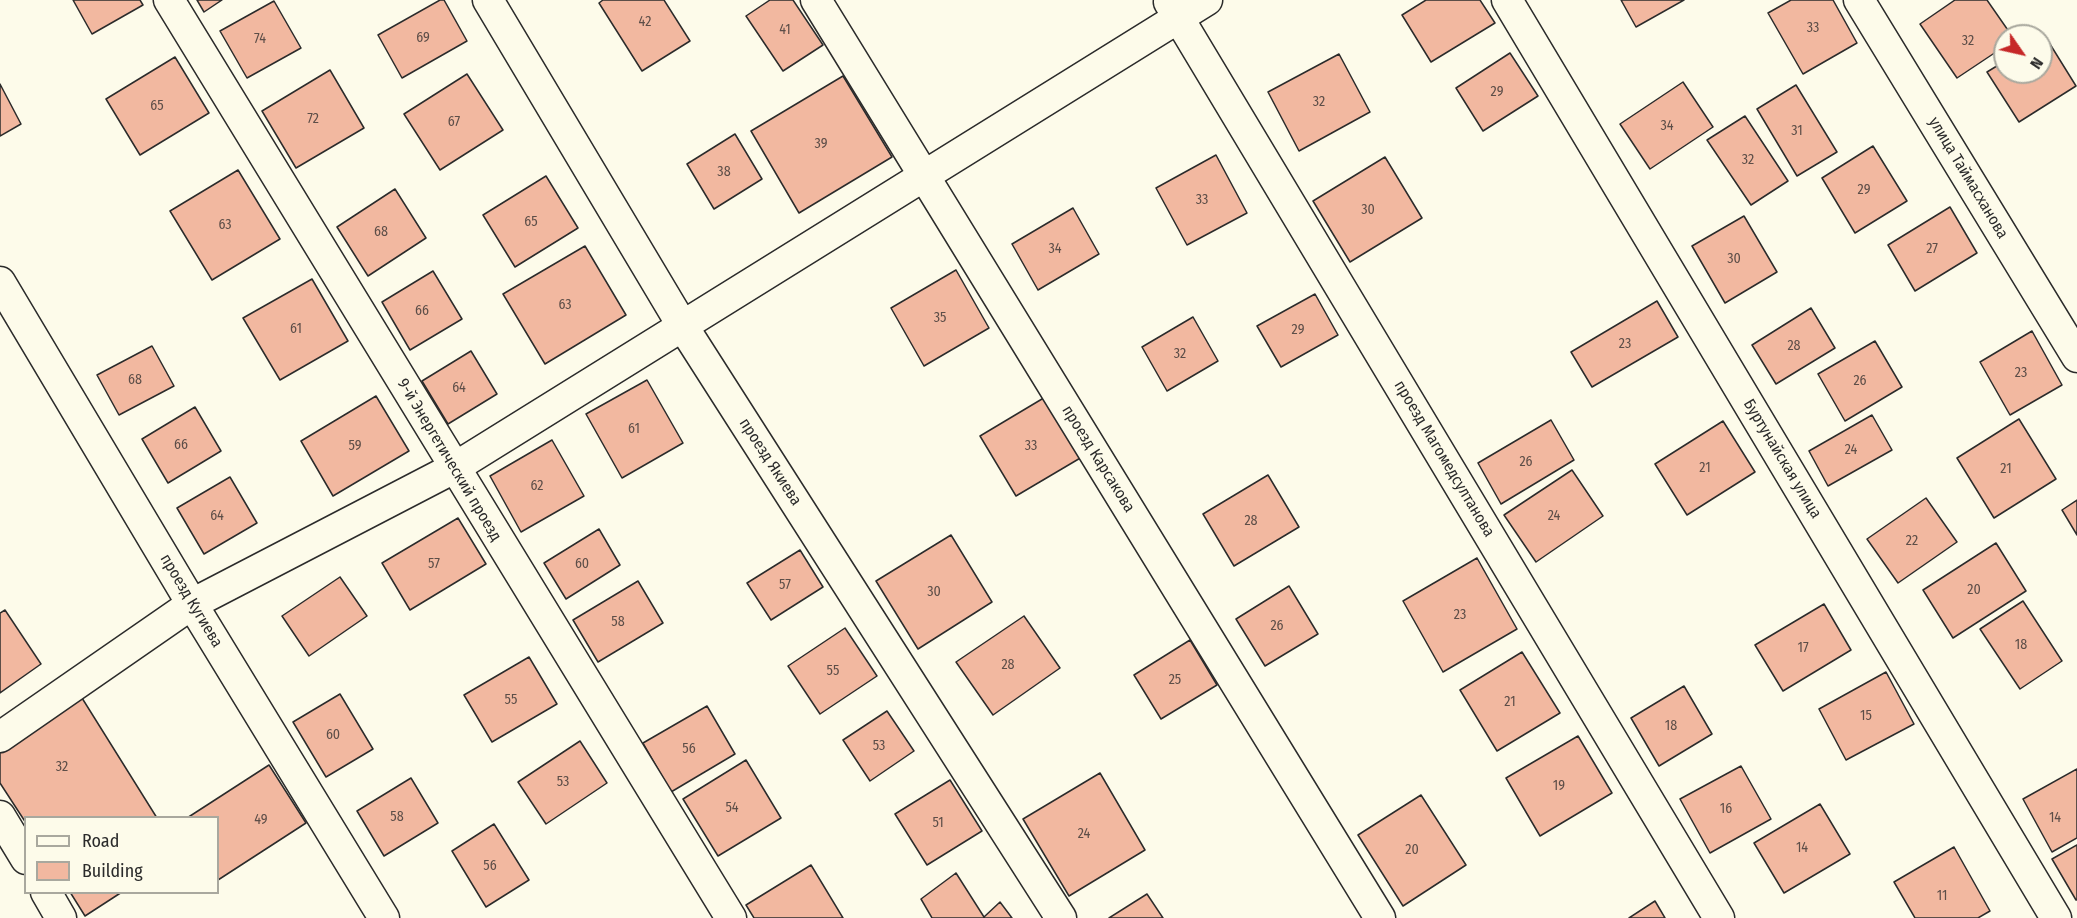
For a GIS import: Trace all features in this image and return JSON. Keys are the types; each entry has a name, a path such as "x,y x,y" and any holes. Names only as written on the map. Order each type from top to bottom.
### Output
{"street":[{"name":"9-й Энергетический проезд","path":"170,0 731,918"},
{"name":"проезд Якиева","path":"488,0 682,325 1061,918"},
{"name":"проезд Карсакова","path":"816,0 1380,918"},
{"path":"0,736 192,604 454,468 923,175 1173,9 1207,0"},
{"name":"Буртунайская улица","path":"1507,0 2056,918"},
{"name":"улица Таймасханова","path":"1859,0 2077,357"},
{"name":"проезд Магомедсултанова","path":"1173,9 1719,918"},
{"name":"проезд Кугиева","path":"0,282 192,604 384,918"},
{"path":"0,816 24,856"},
{"path":"47,894 62,918"}],"building":[{"path":"73,0 140,0 143,5 92,34"},
{"path":"197,0 222,0 204,12"},
{"path":"440,0 444,0 467,41 402,78 378,35"},
{"path":"603,0 664,0 690,41 642,71 599,3"},
{"path":"770,0 793,0 823,45 783,71 746,16"},
{"path":"1426,0 1480,0 1495,23 1431,62 1402,15"},
{"path":"1621,0 1684,0 1636,27"},
{"path":"1791,0 1833,0 1857,43 1803,74 1768,13"},
{"path":"1955,0 1987,0 2004,24 1993,24 1993,54 1957,78 1920,24"},
{"path":"274,1 301,48 247,78 220,31"},
{"path":"2053,49 2076,86 2019,122 1995,84 2053,84"},
{"path":"1510,53 1538,96 1483,131 1456,88"},
{"path":"1339,54 1370,112 1299,151 1268,92"},
{"path":"175,57 209,113 140,155 106,99"},
{"path":"1993,68 1993,81 1987,72"},
{"path":"330,70 364,128 296,168 262,111"},
{"path":"467,74 503,130 440,170 404,114"},
{"path":"843,76 892,157 799,213 751,131"},
{"path":"1683,82 1713,127 1650,169 1620,124"},
{"path":"0,84 21,124 0,136"},
{"path":"1796,85 1837,152 1797,176 1757,109"},
{"path":"1745,116 1788,181 1751,205 1707,140"},
{"path":"735,134 762,179 714,209 687,164"},
{"path":"1873,146 1907,201 1855,233 1822,178"},
{"path":"1216,155 1247,213 1187,245 1156,188"},
{"path":"1385,157 1422,218 1350,262 1313,201"},
{"path":"238,170 280,239 212,280 170,211"},
{"path":"546,176 578,228 515,267 483,215"},
{"path":"395,189 426,238 368,276 337,227"},
{"path":"1950,207 1977,253 1915,291 1888,245"},
{"path":"1073,208 1099,254 1038,290 1012,244"},
{"path":"1744,216 1777,272 1725,303 1692,246"},
{"path":"585,246 626,315 545,364 503,294"},
{"path":"956,270 989,328 924,366 891,308"},
{"path":"433,271 462,319 410,350 382,302"},
{"path":"312,279 348,341 280,380 243,318"},
{"path":"1315,294 1338,335 1281,367 1257,326"},
{"path":"1657,301 1678,337 1592,387 1571,352"},
{"path":"1811,308 1835,348 1776,384 1752,345"},
{"path":"1193,317 1218,361 1167,391 1142,347"},
{"path":"2032,331 2062,385 2010,415 1980,362"},
{"path":"1875,341 1902,387 1845,421 1818,374"},
{"path":"152,346 174,386 119,415 97,375"},
{"path":"471,351 497,394 448,424 422,381"},
{"path":"647,380 683,443 622,478 586,414"},
{"path":"376,396 409,451 333,496 301,441"},
{"path":"1047,396 1082,457 1016,496 980,436"},
{"path":"195,407 221,451 168,483 142,439"},
{"path":"1872,415 1892,450 1828,486 1809,451"},
{"path":"2019,419 2056,479 1994,518 1957,458"},
{"path":"1551,420 1574,460 1501,504 1478,463"},
{"path":"1723,421 1755,472 1687,515 1655,464"},
{"path":"552,440 584,496 521,532 490,476"},
{"path":"1572,470 1603,516 1536,562 1504,515"},
{"path":"1268,475 1299,527 1234,566 1203,514"},
{"path":"230,477 257,523 204,554 177,508"},
{"path":"1926,498 1957,542 1898,583 1867,539"},
{"path":"2077,500 2077,535 2062,510"},
{"path":"458,518 486,564 410,610 382,563"},
{"path":"599,529 620,565 566,599 544,563"},
{"path":"951,535 992,602 918,649 876,581"},
{"path":"1996,543 2026,591 1953,638 1923,590"},
{"path":"800,550 823,587 771,620 747,583"},
{"path":"1477,558 1517,629 1443,672 1403,601"},
{"path":"340,577 367,616 309,656 282,616"},
{"path":"638,581 663,623 598,662 573,620"},
{"path":"1289,586 1318,634 1265,666 1236,619"},
{"path":"2023,601 2062,661 2020,689 1980,629"},
{"path":"1824,604 1851,650 1783,691 1755,645"},
{"path":"5,610 41,664 0,693 0,613"},
{"path":"1024,616 1060,668 993,715 956,662"},
{"path":"845,628 877,676 820,714 788,666"},
{"path":"1190,640 1217,685 1161,719 1134,675"},
{"path":"1522,652 1560,713 1497,751 1460,690"},
{"path":"529,657 557,704 492,742 464,695"},
{"path":"1886,672 1914,724 1846,760 1819,709"},
{"path":"1684,686 1712,734 1659,766 1631,718"},
{"path":"340,694 373,749 326,777 293,722"},
{"path":"82,698 156,816 24,816 24,820 0,783 0,750"},
{"path":"707,706 735,754 671,792 643,743"},
{"path":"887,711 914,751 870,781 843,740"},
{"path":"1578,736 1612,793 1540,836 1506,778"},
{"path":"580,741 607,783 546,824 518,782"},
{"path":"746,760 781,818 718,856 683,799"},
{"path":"269,765 306,823 219,879 219,816 190,816"},
{"path":"1741,766 1771,819 1710,853 1680,799"},
{"path":"2077,769 2077,838 2052,852 2023,799"},
{"path":"1100,773 1145,850 1069,896 1023,819"},
{"path":"411,778 438,823 384,856 357,811"},
{"path":"950,780 982,831 927,865 895,814"},
{"path":"1421,795 1466,865 1403,906 1358,835"},
{"path":"1820,804 1850,854 1784,893 1754,843"},
{"path":"494,824 529,880 486,907 452,851"},
{"path":"2077,845 2077,900 2076,900 2052,859"},
{"path":"1954,847 1990,911 1978,918 1915,918 1894,882"},
{"path":"811,865 843,918 754,918 746,905"},
{"path":"956,873 984,917 1000,902 1012,918 932,918 921,899"},
{"path":"71,894 119,894 85,916"},
{"path":"1147,894 1163,918 1109,918"},
{"path":"1655,901 1665,918 1629,918"}]}
